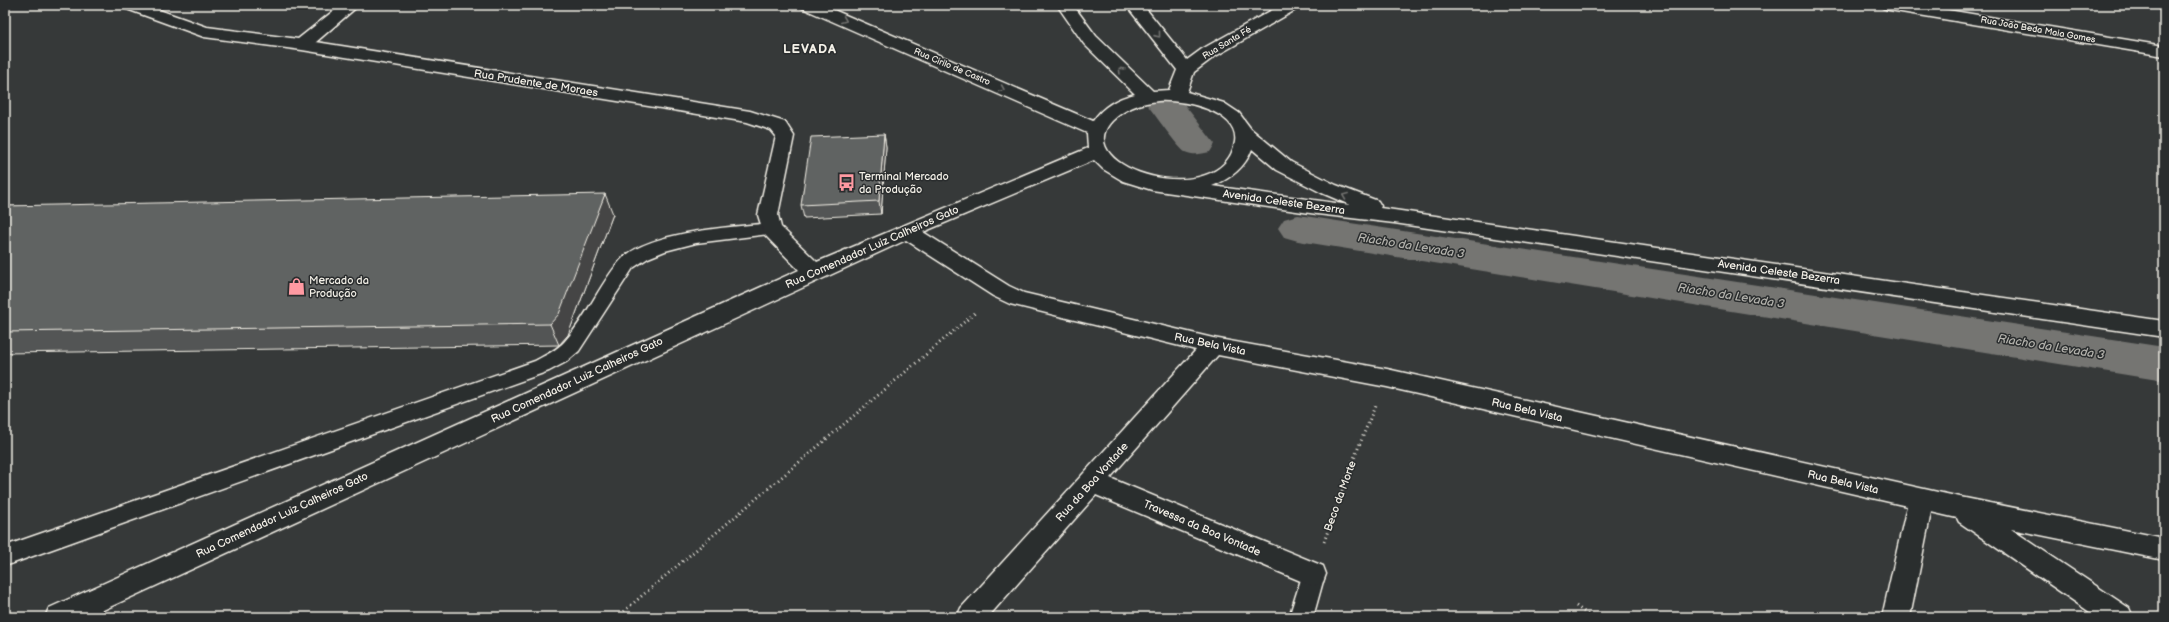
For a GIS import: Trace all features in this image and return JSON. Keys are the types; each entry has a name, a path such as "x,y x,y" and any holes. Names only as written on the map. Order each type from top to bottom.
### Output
{"street":[{"name":"Rua Prudente de Moraes","path":"130,5 204,32 302,45 750,117 778,126 785,136 768,214 772,229"},
{"path":"302,45 351,5"},
{"name":"Rua Cirilo de Castro","path":"808,5 1097,140"},
{"path":"1065,5 1090,40 1149,97"},
{"path":"1134,5 1186,70 1176,96"},
{"name":"Rua Santa Fé","path":"1186,70 1226,42 1293,5"},
{"name":"Rua João Beda Maia Gomes","path":"1889,5 2164,51"},
{"path":"1176,96 1199,100 1219,107 1234,118 1243,132 1245,147 1238,162 1222,174 1200,183 1174,186 1149,183 1126,176 1109,165 1097,140 1103,118 1115,108 1130,101 1149,97 1176,96"},
{"name":"Avenida Celeste Bezerra","path":"1243,132 1284,166 1329,190 1394,216"},
{"name":"Rua Comendador Luiz Calheiros Gato","path":"59,617 814,272 907,231 1097,140"},
{"name":"Avenida Celeste Bezerra","path":"1174,186 1317,208 1394,216 2164,329"},
{"path":"772,229 814,272"},
{"name":"Rua Bela Vista","path":"907,231 1001,291 1018,299 1213,346 1387,378 1960,508 2164,549"},
{"name":"Rua da Boa Vontade","path":"971,617 1213,346"},
{"name":"Travessa da Boa Vontade","path":"1092,482 1313,574"},
{"path":"1896,617 1921,499"},
{"path":"1960,508 2119,617"}],"lane":[{"path":"5,556 542,366 559,357 572,346 627,264 639,255 659,245 678,241 772,229"},
{"path":"1301,617 1313,574"}],"path":[{"path":"617,617 1001,291"},
{"name":"Beco da Morte","path":"1313,574 1349,471 1387,378"},
{"path":"1576,606 1591,617"}],"building":[{"name":"Terminal Mercado da Produção","path":"884,134 879,201 801,205 811,137"},
{"name":"Mercado da Produção","path":"605,194 559,314 550,324 5,332 5,206"}],"waterway":[{"name":"Riacho da Levada 3","path":"1164,103 1197,144"},
{"name":"Riacho da Levada 3","path":"1298,228 2164,364"}],"place":[{"name":"Terminal Mercado da Produção","path":"846,182"},
{"name":"Mercado da Produção","path":"296,286"}],"district":[{"name":"LEVADA","path":"810,49"}]}
